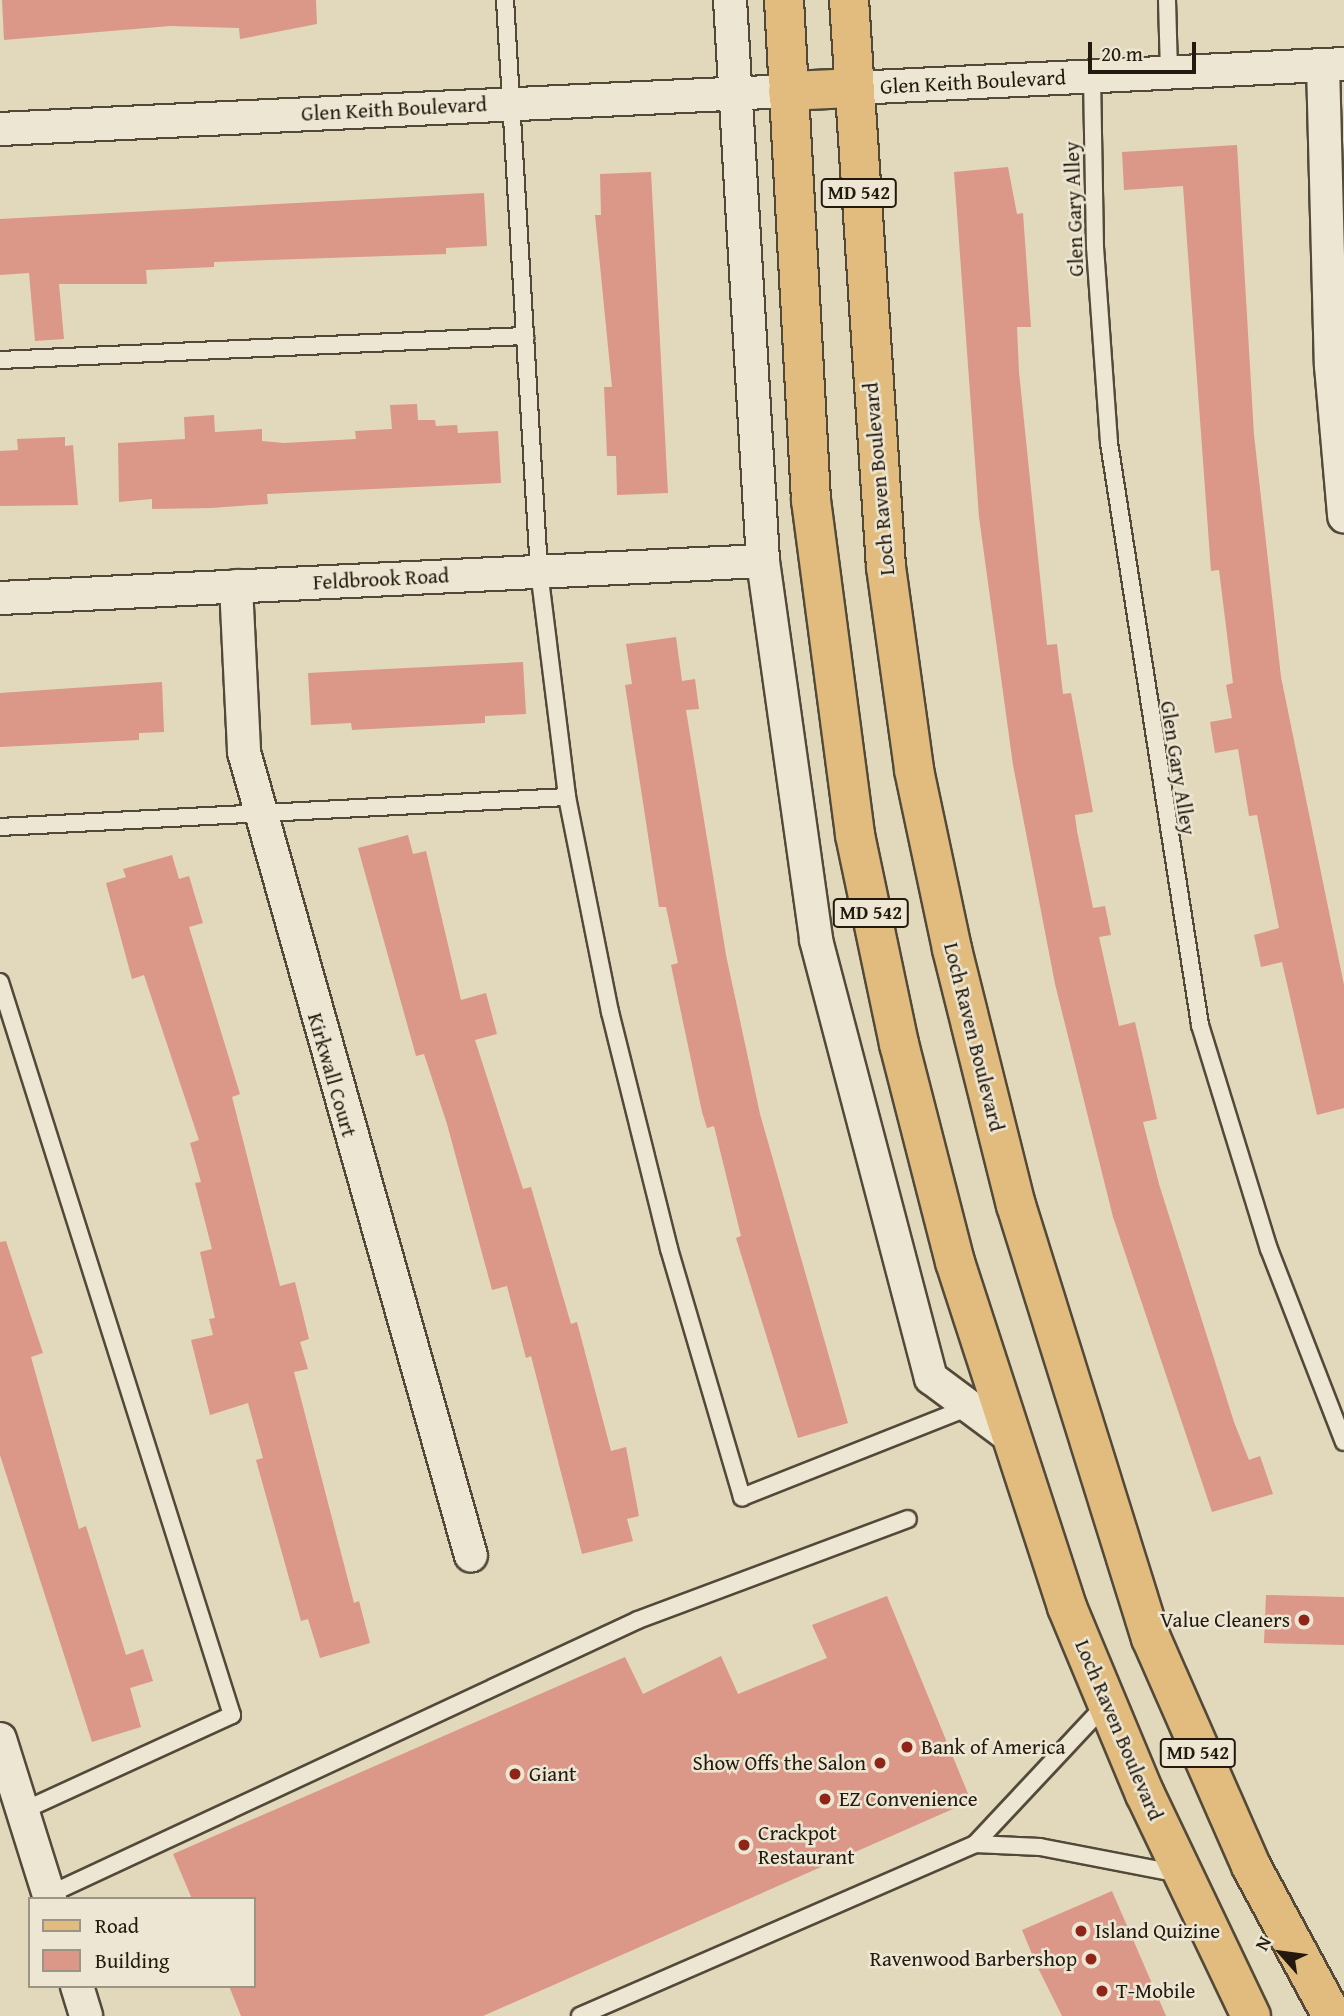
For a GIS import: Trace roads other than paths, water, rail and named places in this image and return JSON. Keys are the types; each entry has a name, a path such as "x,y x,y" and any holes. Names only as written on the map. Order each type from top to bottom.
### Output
{"main road":[{"name":"Loch Raven Boulevard","path":"784,0 811,500 855,835 923,1147 1009,1436 1105,1705 1181,1874 1251,2016"},
{"name":"Loch Raven Boulevard","path":"849,0 886,567 914,770 951,949 1016,1205 1094,1473 1151,1638 1251,1866 1332,2016"},
{"path":"788,91 854,88"}],"street":[{"path":"730,0 762,561 794,811 844,1062 931,1378 1009,1436"},
{"name":"Glen Keith Boulevard","path":"854,88 1334,65"},
{"path":"1334,65 1331,366 1344,516"},
{"name":"Glen Keith Boulevard","path":"0,129 788,91"},
{"name":"Feldbrook Road","path":"0,598 762,561"},
{"name":"Kirkwall Court","path":"236,586 241,726 259,815 471,1556"},
{"path":"0,1739 49,1897"},
{"path":"78,1988 86,2016"}],"lane":[{"path":"505,0 539,572 567,797 610,1012 666,1236 742,1497 969,1407"},
{"path":"1167,0 1169,73"},
{"name":"Glen Gary Alley","path":"1092,76 1094,247 1109,443 1200,1025 1269,1249 1344,1442"},
{"path":"0,360 525,336"},
{"path":"0,827 567,797"},
{"path":"0,982 232,1715 22,1811"},
{"path":"49,1897 638,1620 908,1519"},
{"path":"580,2016 975,1844 1105,1705"},
{"path":"975,1844 1040,1847 1181,1874"}],"place":[{"name":"Value Cleaners","path":"1304,1620"},
{"name":"Bank of America","path":"907,1747"},
{"name":"Show Offs the Salon","path":"880,1763"},
{"name":"Giant","path":"515,1774"},
{"name":"EZ Convenience","path":"825,1799"},
{"name":"Crackpot Restaurant","path":"744,1845"},
{"name":"Island Quizine","path":"1081,1931"},
{"name":"Ravenwood Barbershop","path":"1091,1959"},
{"name":"T-Mobile","path":"1102,1991"}]}
